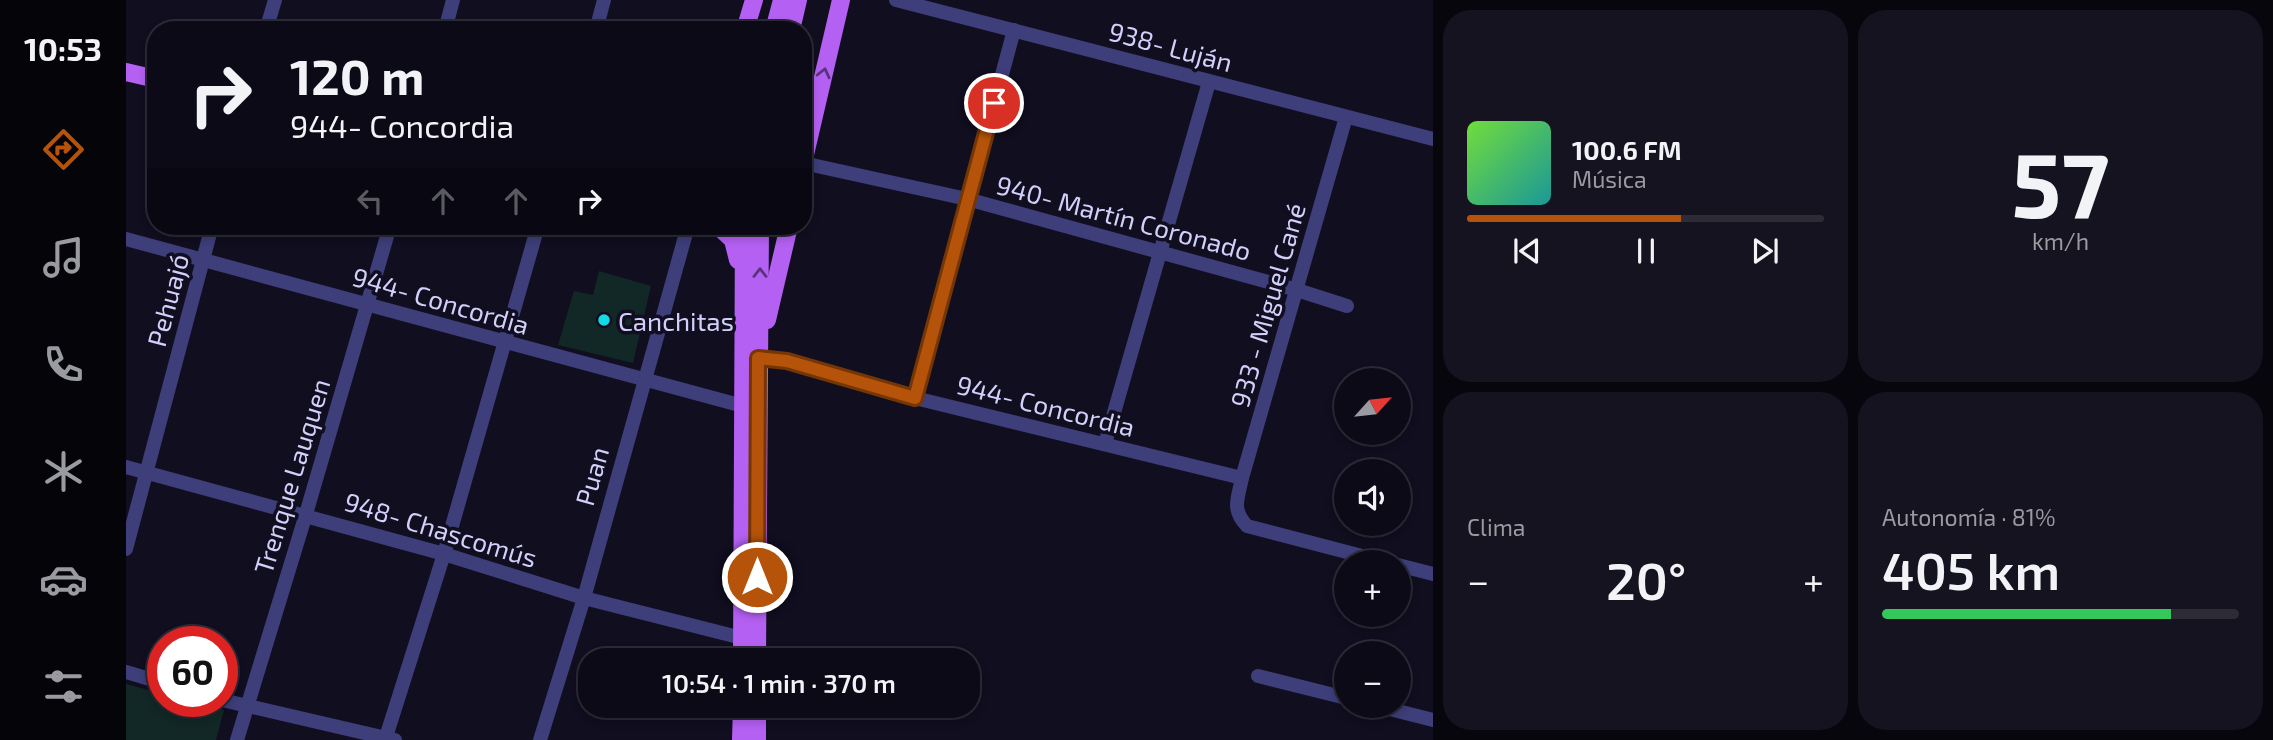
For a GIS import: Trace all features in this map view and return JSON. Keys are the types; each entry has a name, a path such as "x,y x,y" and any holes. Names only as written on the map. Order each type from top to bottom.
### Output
{"main road":[{"path":"748,21 754,0"},
{"path":"776,21 782,0"},
{"path":"793,21 799,0"},
{"path":"812,124 841,0"},
{"path":"126,72 147,77"},
{"path":"728,235 733,240 744,297"},
{"path":"742,648 744,235"},
{"path":"757,648 760,235"},
{"path":"758,358 787,235"},
{"path":"741,718 741,740"},
{"path":"757,718 757,740"}],"street":[{"path":"269,21 275,0"},
{"path":"447,21 453,0"},
{"path":"598,21 604,0"},
{"name":"938- Luján","path":"896,0 1433,139"},
{"path":"915,398 1014,30"},
{"path":"1105,444 1209,82"},
{"name":"933 - Miguel Cané","path":"1338,550 1247,527 1239,517 1236,507 1346,117"},
{"name":"940- Martín Coronado","path":"812,165 967,199 1161,251 1347,306"},
{"name":"Pehuajó","path":"126,549 210,235"},
{"name":"Trenque Lauquen","path":"236,740 306,514 387,235"},
{"path":"238,705 391,739 535,235"},
{"name":"Puan","path":"540,740 584,598 685,235"},
{"name":"944- Concordia","path":"126,239 743,406"},
{"name":"944- Concordia","path":"758,358 787,361 915,398 1242,478"},
{"name":"948- Chascomús","path":"126,467 306,514 584,598 742,638"},
{"path":"1411,568 1433,574"},
{"path":"126,673 147,679"},
{"path":"1258,676 1334,695"},
{"path":"1411,714 1433,720"}],"green space":[{"name":"Canchitas","path":"599,271 651,286 633,363 558,345 574,291 593,295"},
{"path":"126,684 147,690 147,717 222,717 216,740 126,740"}],"place":[{"name":"Canchitas","path":"604,320"}],"route":[{"path":"757,577 758,358 787,361 915,398 994,103"}]}
